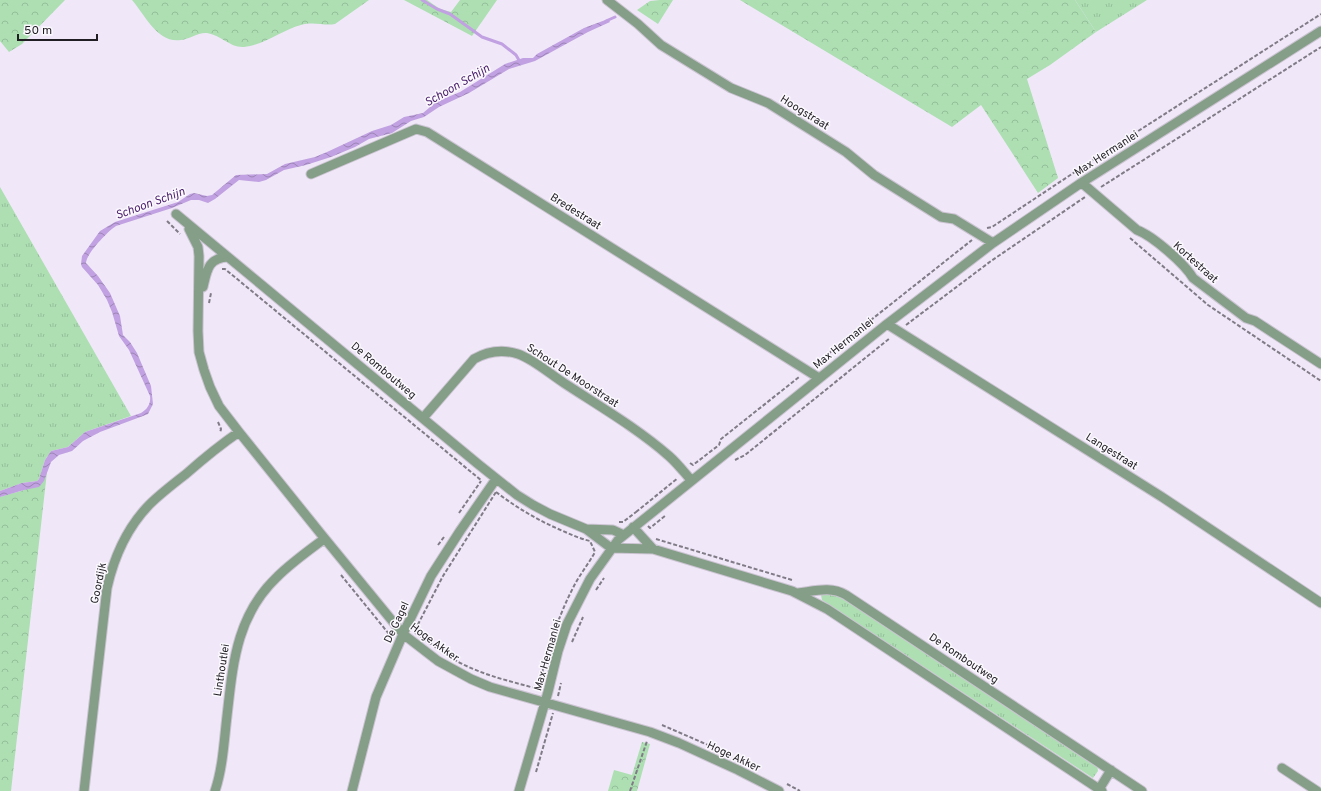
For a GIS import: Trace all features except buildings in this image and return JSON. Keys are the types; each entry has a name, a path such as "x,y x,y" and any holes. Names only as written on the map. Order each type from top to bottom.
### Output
{"street":[{"name":"Hoogstraat","path":"607,0 638,24 661,45 731,88 768,104 846,152 874,176 941,217 954,219 993,242"},
{"name":"Max Hermanlei","path":"519,791 567,624 590,579 611,548 624,535 887,324 993,242 1082,183 1321,31"},
{"name":"Bredestraat","path":"311,174 416,128 427,132 819,378"},
{"name":"Kortestraat","path":"1082,183 1137,230 1146,233 1188,270 1193,278 1246,318 1255,321 1321,364"},
{"name":"De Romboutweg","path":"176,214 496,479 533,505 586,529 611,548 653,549 797,593 828,609 1100,790 1111,770"},
{"name":"Hoge Akker","path":"185,222 194,238 199,256 199,345 204,370 219,406 238,432 403,634 438,662 471,679 649,736 732,767 779,791"},
{"name":"Hoge Akker","path":"198,306 209,266 212,261 228,257"},
{"name":"Langestraat","path":"887,324 1156,493 1321,603"},
{"name":"Schout De Moorstraat","path":"423,418 474,359 493,351 512,352 523,356 636,431 669,456 692,480"},
{"name":"Goordijk","path":"84,791 107,588 110,572 117,553 136,519 149,505 219,446 238,432"},
{"name":"De Gagel","path":"352,791 376,697 403,634 431,576 496,479"},
{"path":"633,527 653,549"},
{"name":"De Romboutweg","path":"586,529 613,530 624,535"},
{"name":"Linthoutlei","path":"215,791 221,769 234,657 244,624 254,606 276,577 324,538"},
{"name":"De Romboutweg","path":"797,593 827,589 835,590 846,595 1142,791"},
{"path":"1282,768 1317,791"}],"path":[{"path":"984,228 992,227 1096,158 1321,14"},
{"path":"1099,188 1321,47"},
{"path":"902,328 991,261 1088,196"},
{"path":"812,366 974,238"},
{"path":"218,271 225,269 482,481 456,518"},
{"path":"208,308 212,288"},
{"path":"732,461 745,455 894,334"},
{"path":"688,462 693,465 719,445 721,439 803,374"},
{"path":"675,474 678,478"},
{"path":"496,492 538,520 590,541 595,552 576,583 559,617 550,642 538,689 494,677 473,669 455,660 414,632 432,594 496,492"},
{"path":"616,521 623,522 636,512"},
{"path":"646,524 650,528 668,514"},
{"path":"437,548 444,536"},
{"path":"651,537 682,546"},
{"path":"339,573 391,637"},
{"path":"595,592 605,576"},
{"path":"570,649 583,616"},
{"path":"557,700 562,679"},
{"path":"535,776 554,710"},
{"path":"642,739 649,736"},
{"path":"649,736 652,742"},
{"path":"630,791 649,736"}],"green space":[{"path":"0,0 65,0 22,44 9,52 0,41"},
{"path":"132,0 369,0 335,24 305,24 294,27 251,46 239,47 230,44 217,36 207,33 181,40 165,38 153,27"},
{"path":"404,0 427,0 440,9 451,12 460,0 497,0 472,36"},
{"path":"673,0 658,24 637,10 650,1"},
{"path":"740,0 1075,0 1096,32 1050,65 1027,79 1058,178 1038,193 981,105 952,127"},
{"path":"1075,0 1147,0 1096,32"},
{"path":"0,187 131,416 85,432 68,447 51,451 45,460 37,481 22,483 0,491"},
{"path":"47,472 11,791 0,791 0,497 26,489 39,483"},
{"path":"837,594 1097,765 1098,771 1093,778 822,600 821,595"},
{"path":"642,742 650,744 637,791 608,791 614,770 632,775"}],"water":[{"path":"608,19 610,22 588,32 535,61 509,69 469,93 439,107 424,117 411,121 392,133 369,139 355,147 331,157 284,170 266,180 259,182 239,180 208,203 199,200 191,200 172,208 116,226 112,229 93,249 86,263 98,276 110,293 120,316 123,335 130,342 137,353 151,386 153,404 148,414 100,432 83,441 72,451 59,455 51,462 44,481 39,487 0,497 0,491 22,483 37,481 45,460 51,451 68,447 85,432 141,413 146,410 150,401 150,396 129,350 119,336 107,300 98,285 81,264 82,256 100,231 115,222 178,202 190,194 194,193 207,196 212,195 236,175 267,174 285,164 315,157 372,131 391,125 404,117 423,113 436,102 460,92 505,64 523,58 533,58 537,54 584,28"}],"waterway":[{"path":"422,0 437,9 450,14 482,37 502,44 516,55 520,62"},
{"name":"Schoon Schijn","path":"606,21 615,17"}]}
